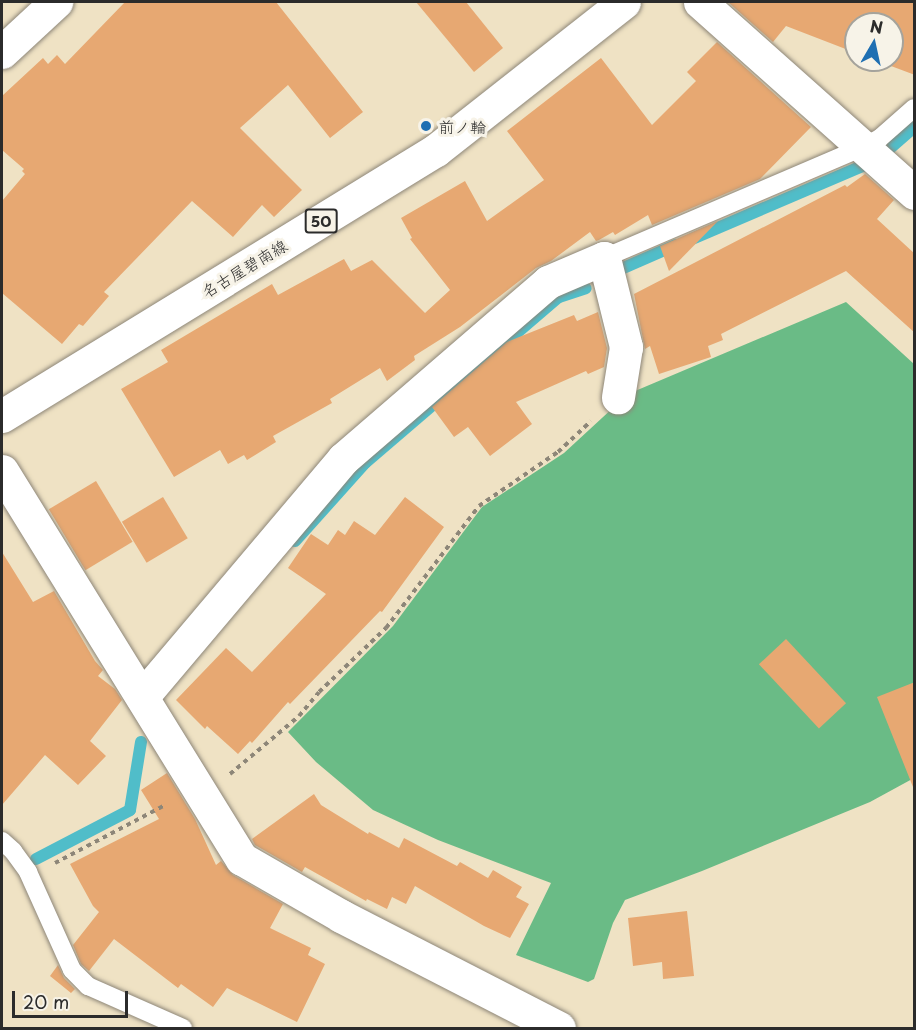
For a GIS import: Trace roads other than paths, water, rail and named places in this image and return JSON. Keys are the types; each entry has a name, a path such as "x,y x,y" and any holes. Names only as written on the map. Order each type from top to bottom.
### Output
{"street":[{"path":"2,52 56,2"},
{"name":"名古屋碧南線","path":"2,416 436,150 624,2"},
{"path":"700,2 915,193"},
{"path":"142,697 343,459 548,282 604,258 626,347 618,397"},
{"path":"2,471 242,859 341,916 559,1029"}],"lane":[{"path":"604,258 863,147 880,138 915,108"},
{"path":"2,841 13,851 30,877 72,970 88,986 183,1029"}],"waterway":[{"path":"888,150 914,127"},
{"path":"692,239 862,166"},
{"path":"621,269 676,245"},
{"path":"295,541 365,463 559,297 586,288"},
{"path":"36,859 130,810 141,742"}],"place":[{"name":"前ノ輪","path":"426,126"}]}
